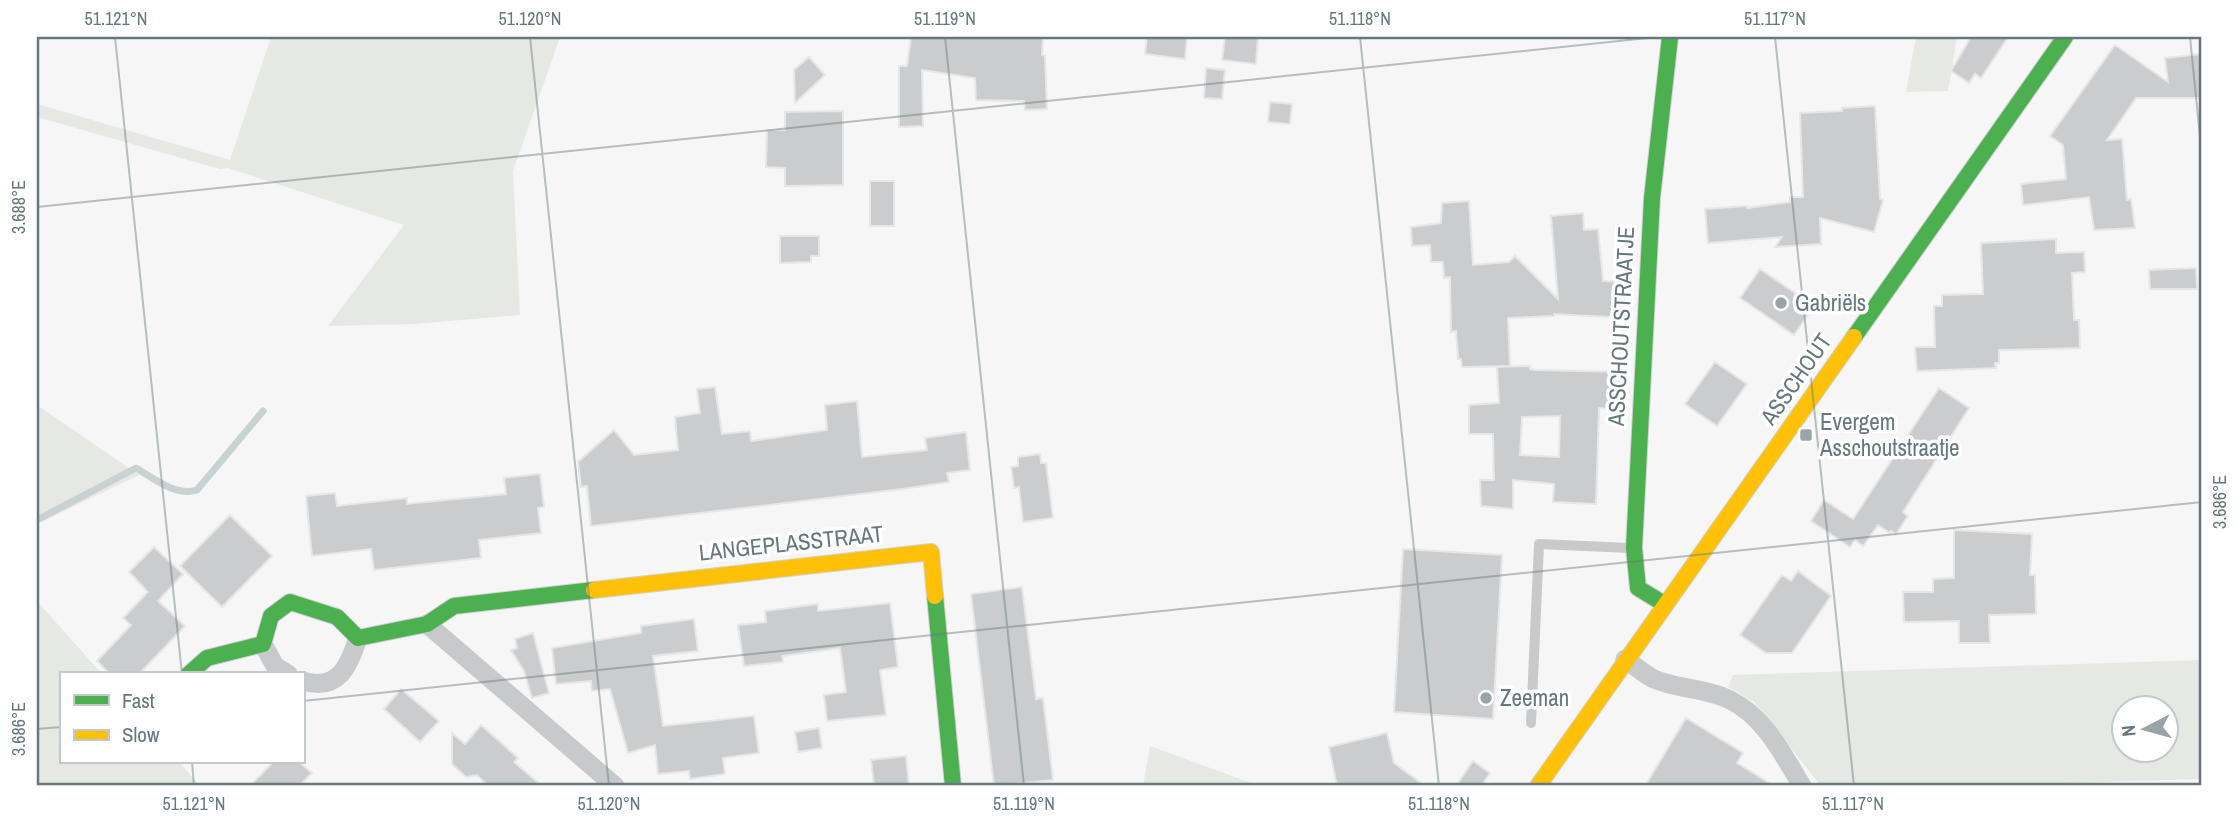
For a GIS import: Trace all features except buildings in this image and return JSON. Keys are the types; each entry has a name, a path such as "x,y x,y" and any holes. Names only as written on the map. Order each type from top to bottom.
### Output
{"street":[{"name":"ASSCHOUTSTRAATJE","path":"1664,604 1638,587 1634,548 1652,198 1670,37"},
{"name":"ASSCHOUT","path":"1538,786 2065,37"},
{"name":"LANGEPLASSTRAAT","path":"358,638 427,624 454,606 931,552 953,786"},
{"path":"285,672 275,666 263,644 271,615 290,602 337,617 358,638 349,665 335,680 313,684 304,681"},
{"path":"427,624 615,786"},
{"path":"191,672 207,658 263,644"},
{"path":"1625,659 1654,679 1732,700 1758,721 1781,751 1802,786"}],"lane":[{"path":"1531,723 1539,544 1634,548"}],"shaded area":[{"path":"271,37 560,37 513,171 520,315 415,324 328,326 404,225 228,168 220,169 37,117 37,104 230,160"},
{"path":"1916,37 1957,37 1948,91 1906,92"},
{"path":"37,405 139,475 37,524"},
{"path":"37,601 100,672 60,672 60,764 181,764 200,786 37,786"},
{"path":"2202,660 2202,779 1969,786 1821,786 1754,702 1728,687 1733,675"},
{"path":"1150,746 1254,784 1143,786"}],"waterway":[{"path":"37,520 136,468 173,489 197,490 263,411"}],"traffic: fast":[{"path":"1664,604 1638,588 1634,548 1652,198 1670,37"},
{"path":"1854,337 2065,37"},
{"path":"191,672 207,658 263,644 271,616 290,602 337,617 358,638 427,624 454,606 594,590"},
{"path":"935,596 953,786"}],"traffic: slow":[{"path":"1538,786 1854,337"},
{"path":"594,590 931,552 935,596"}],"place":[{"name":"Gabriëls","path":"1781,303"},
{"name":"Evergem Asschoutstraatje","path":"1806,435"},
{"name":"Zeeman","path":"1486,698"}]}
